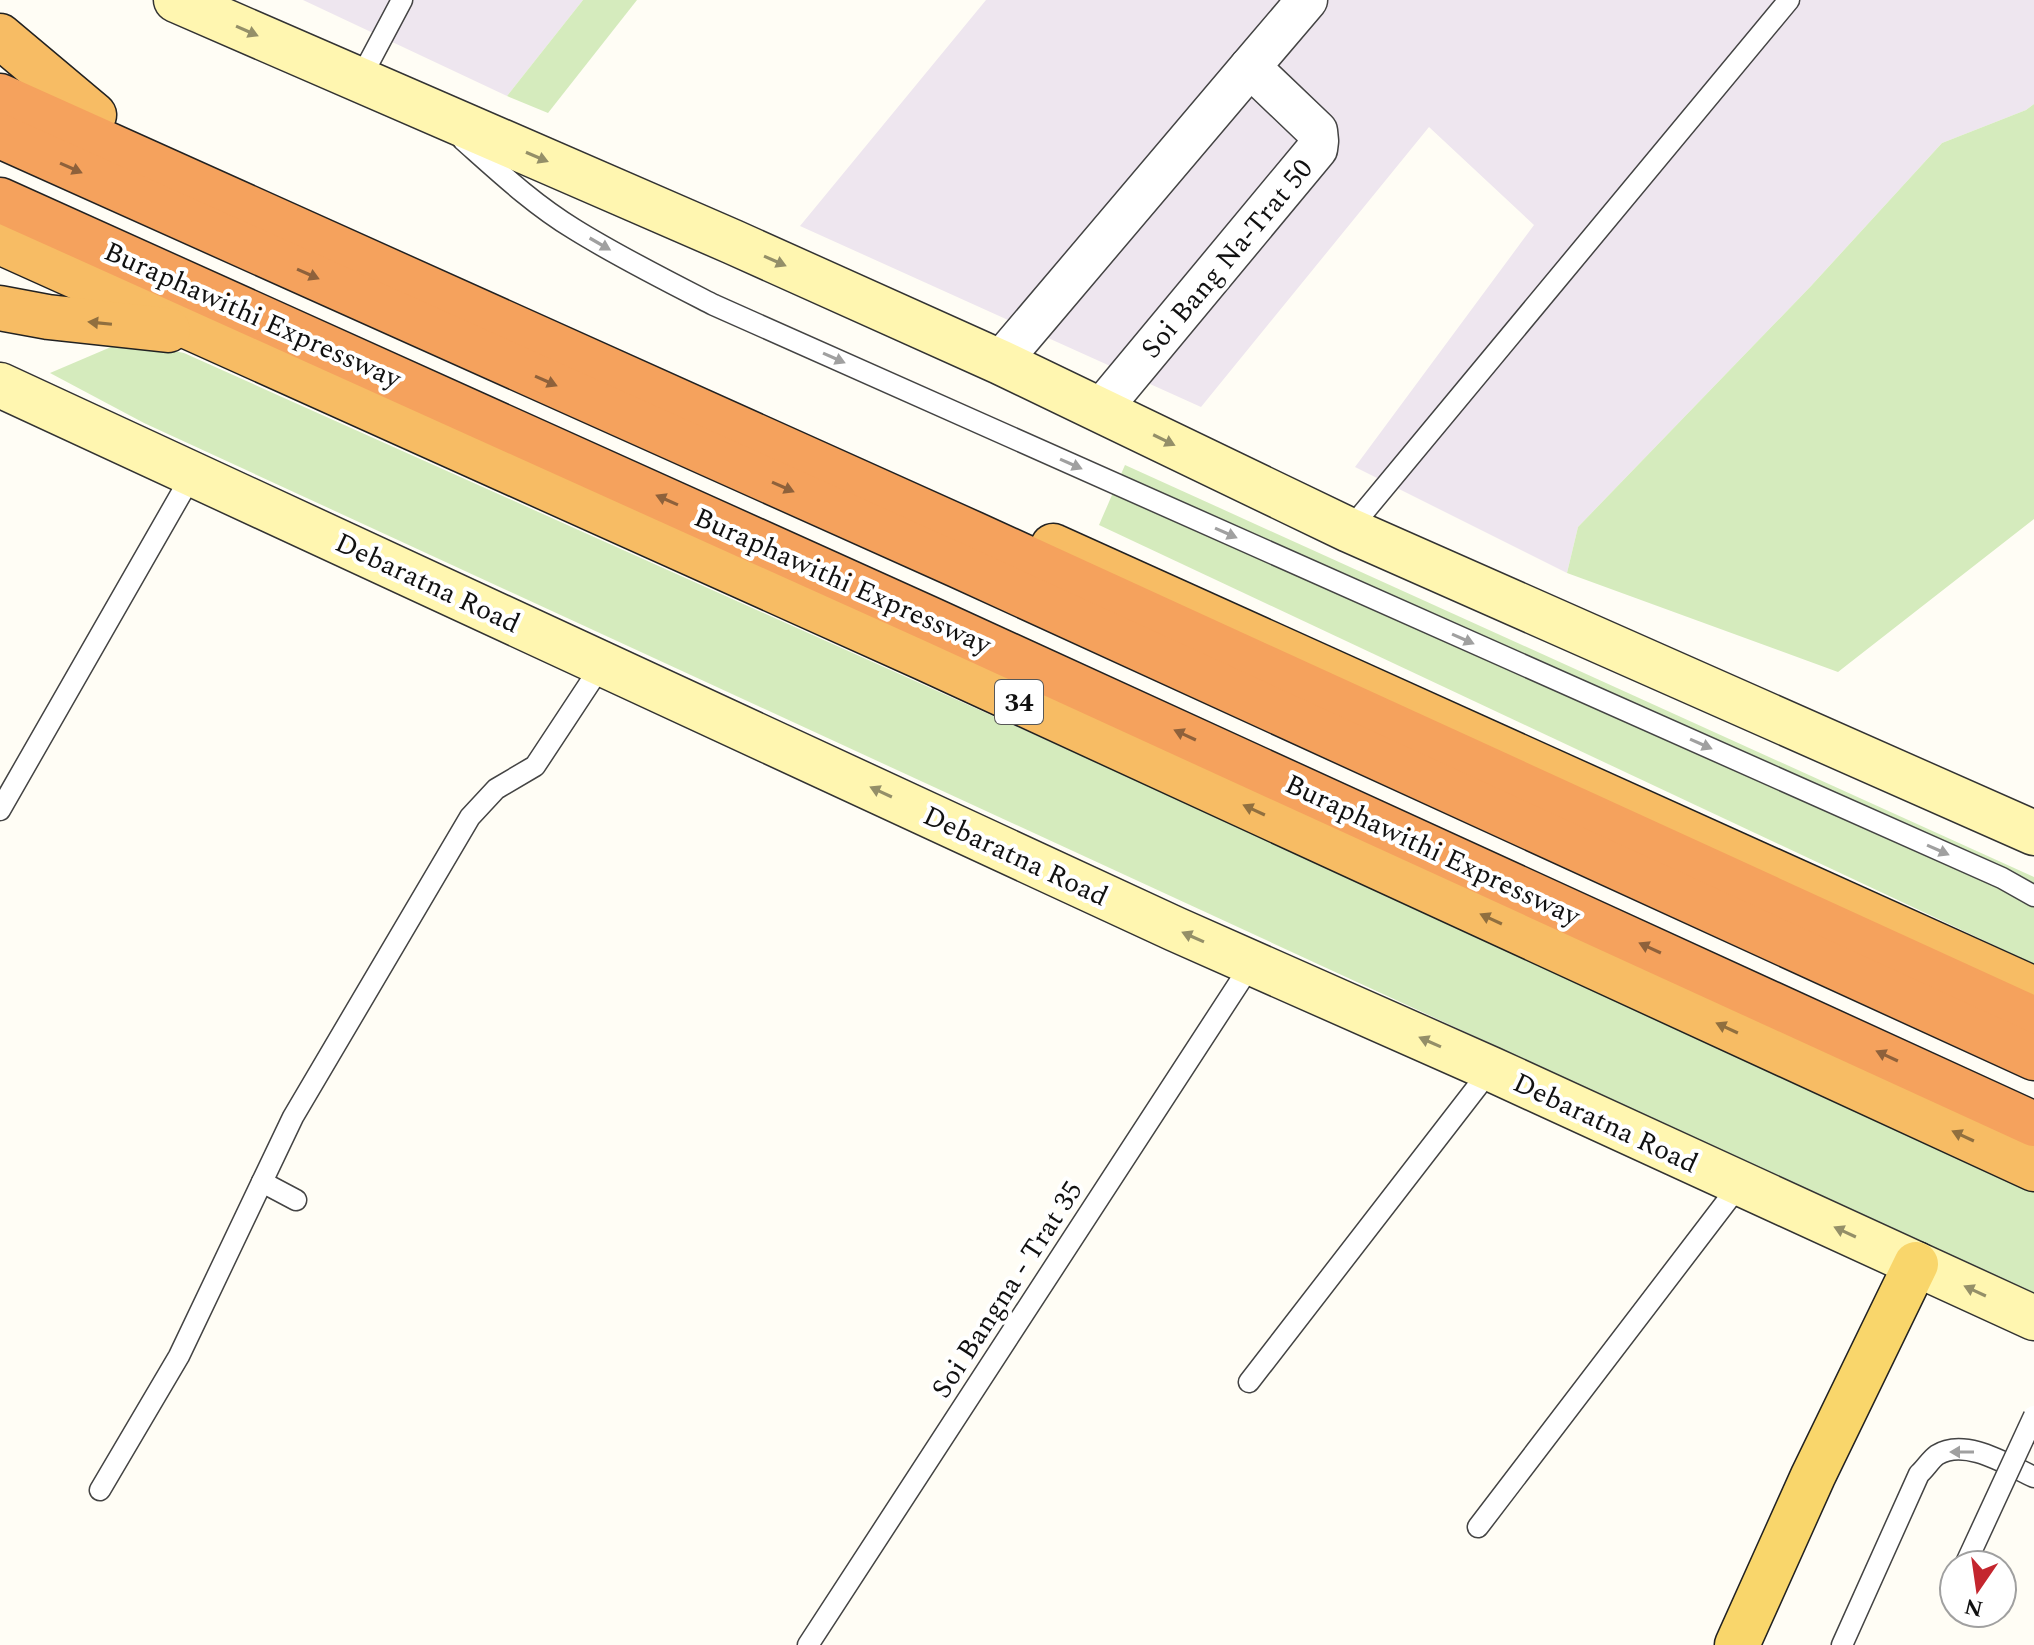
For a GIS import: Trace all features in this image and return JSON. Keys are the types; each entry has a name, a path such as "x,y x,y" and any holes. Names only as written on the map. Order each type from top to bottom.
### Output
{"highway":[{"path":"0,36 94,115"},
{"path":"0,73 2034,989"},
{"path":"0,96 974,534 2034,1019"},
{"name":"Buraphawithi Expressway","path":"0,136 944,560 2034,1058"},
{"name":"Buraphawithi Expressway","path":"0,200 932,620 2034,1124"},
{"name":"34","path":"0,242 910,652 2034,1169"},
{"path":"0,308 48,317 206,334"}],"main road":[{"path":"176,0 733,242 1101,409 1349,530 2034,833"},
{"name":"Debaratna Road","path":"0,385 1252,963 2034,1318"},
{"path":"1737,1645 1813,1476 1916,1264"}],"street":[{"path":"1000,362 1307,0"},
{"name":"Soi Bang Na-Trat 50","path":"1101,409 1317,149 1317,131 1250,67"}],"lane":[{"path":"359,81 402,0"},
{"path":"1349,530 1789,0"},
{"path":"429,110 521,192 572,228 714,305 1987,871 2034,896"},
{"path":"0,810 193,473"},
{"path":"100,1490 179,1356 293,1117 470,817 496,789 535,766 603,663"},
{"name":"Soi Bangna - Trat 35","path":"808,1645 1252,963"},
{"path":"1249,1382 1491,1069"},
{"path":"262,1182 296,1200"},
{"path":"1478,1527 1740,1184"},
{"path":"1972,1549 2034,1416"},
{"path":"1842,1645 1919,1474 1937,1455 1961,1448 1986,1454 2034,1477"}],"shaded area":[{"path":"303,0 583,0 507,96"},
{"path":"986,0 2034,0 2034,104 2026,110 1942,143 1811,286 1578,527 1567,573 1355,467 1534,225 1429,127 1201,407 800,226"}],"green space":[{"path":"583,0 637,0 548,113 507,96"},
{"path":"2034,104 2034,519 1838,672 1567,573 1578,527 1811,286 1942,143 2026,110"},
{"path":"125,341 184,353 2034,1183 2034,1294 144,423 50,373"},
{"path":"1125,465 2034,877 2034,964 1099,525"}]}
